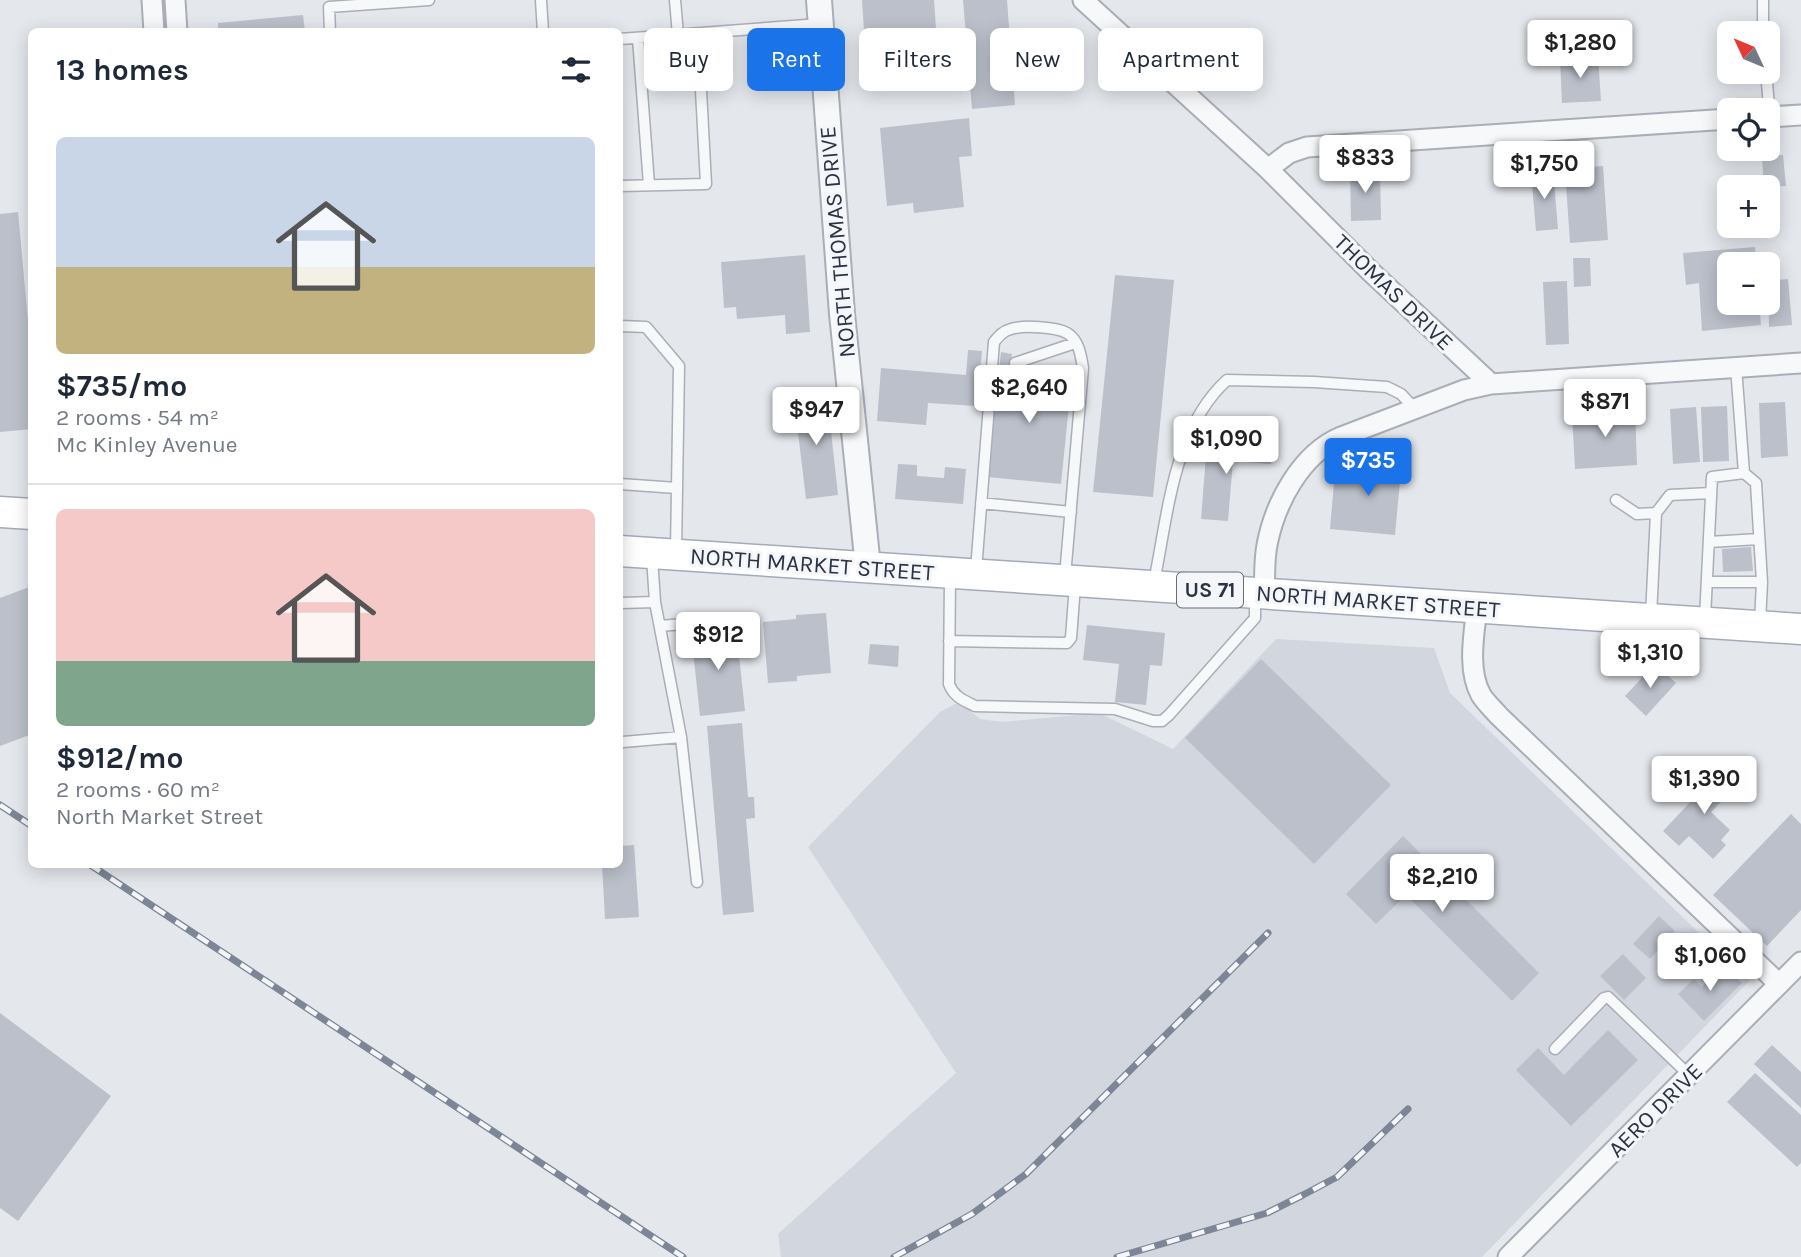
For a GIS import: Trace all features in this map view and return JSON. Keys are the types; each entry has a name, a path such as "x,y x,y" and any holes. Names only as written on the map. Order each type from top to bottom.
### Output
{"main road":[{"path":"0,512 28,514"},
{"name":"NORTH MARKET STREET","path":"623,551 1801,629"}],"street":[{"path":"152,0 154,28"},
{"path":"175,0 177,28"},
{"name":"THOMAS DRIVE","path":"1083,0 1268,169 1371,272 1491,384"},
{"name":"NORTH THOMAS DRIVE","path":"820,12 842,314 868,567"},
{"path":"1780,116 1801,115"},
{"path":"1268,169 1289,153 1307,147 1717,121"},
{"path":"1259,593 1273,526 1306,461 1326,443 1464,390 1491,384 1801,363"},
{"path":"1477,607 1473,665 1475,681 1482,696 1499,716 1779,984"},
{"name":"AERO DRIVE","path":"1508,1257 1801,962"}],"lane":[{"path":"330,28 329,7 429,0"},
{"path":"541,0 543,28"},
{"path":"675,0 677,28"},
{"path":"1763,0 1763,21"},
{"path":"731,28 820,12"},
{"path":"638,38 649,185"},
{"path":"623,39 644,38"},
{"path":"623,186 706,184 701,91"},
{"path":"623,326 646,327 679,366 677,488 655,602 681,737 697,881"},
{"path":"949,641 1067,643 1071,638 1070,512 1083,368 1080,352 1067,333 1047,328 1011,328 995,342 981,503 949,641 948,684 952,692 975,706 1115,709 1153,721 1162,721 1255,618 1259,593"},
{"path":"1015,363 1075,343"},
{"path":"1736,367 1744,473 1756,483 1762,582 1760,626"},
{"path":"1153,586 1180,457 1205,403 1227,380 1387,387 1401,394 1415,409"},
{"path":"1705,622 1712,477 1744,473"},
{"path":"623,484 677,488"},
{"path":"1650,619 1656,513 1671,495 1711,493"},
{"path":"1616,500 1637,514 1656,513"},
{"path":"981,503 1070,512"},
{"path":"1709,542 1759,538"},
{"path":"1707,582 1762,582"},
{"path":"623,603 655,602"},
{"path":"660,626 730,620"},
{"path":"623,742 681,737"},
{"path":"1555,1049 1608,998 1689,1075"}],"shaded area":[{"path":"1276,639 1434,648 1450,693 1749,981 1482,1257 781,1257 778,1234 956,1073 808,847 940,712 959,702 980,719 1002,722 1099,713 1173,749"}],"building":[{"path":"862,0 934,0 936,28 864,28"},
{"path":"963,0 1007,0 1009,28 990,28 990,91 1014,91 1015,105 972,109 971,91 976,91 976,28 965,28"},
{"path":"303,15 305,28 218,28 218,23"},
{"path":"1598,56 1601,101 1562,103 1560,58"},
{"path":"969,118 972,156 959,157 964,207 914,213 913,203 887,206 880,128"},
{"path":"1780,155 1783,155 1786,186 1780,186 1780,175 1763,175 1762,161 1780,161"},
{"path":"1603,166 1608,240 1570,243 1565,169"},
{"path":"1350,169 1380,169 1381,220 1351,221"},
{"path":"1553,170 1558,229 1536,231 1531,172"},
{"path":"18,212 28,321 28,429 0,432 0,214"},
{"path":"1755,247 1755,252 1717,252 1717,315 1760,315 1761,325 1702,331 1699,283 1686,285 1683,253"},
{"path":"805,255 810,332 786,334 785,315 737,319 736,307 724,308 721,262"},
{"path":"1573,258 1590,258 1591,286 1574,287"},
{"path":"1115,275 1174,280 1153,497 1093,492"},
{"path":"1788,279 1792,325 1769,327 1769,315 1780,315 1780,280"},
{"path":"1567,281 1569,344 1546,345 1543,282"},
{"path":"968,350 982,351 977,406 928,403 926,425 877,421 881,368 966,375"},
{"path":"1001,352 1012,354 1010,370 1072,376 1061,484 987,477"},
{"path":"827,395 838,495 806,499 794,399"},
{"path":"1785,402 1788,456 1761,458 1759,403"},
{"path":"1727,406 1729,461 1703,462 1701,407"},
{"path":"1696,407 1700,462 1673,464 1670,409"},
{"path":"1635,410 1637,465 1575,469 1572,413"},
{"path":"1207,443 1272,448 1271,464 1233,461 1228,521 1201,519"},
{"path":"1365,456 1402,460 1395,535 1330,529 1335,472 1363,475"},
{"path":"898,464 917,465 917,476 944,478 945,467 966,469 963,504 895,499"},
{"path":"1751,547 1753,571 1723,572 1722,549"},
{"path":"28,588 28,736 0,746 0,598"},
{"path":"826,613 831,673 797,676 797,681 768,683 763,622 796,619 796,615"},
{"path":"1087,625 1165,633 1162,666 1150,665 1146,705 1115,702 1119,664 1083,660"},
{"path":"736,627 745,711 700,716 691,632"},
{"path":"870,644 899,646 898,667 868,664"},
{"path":"1261,659 1391,785 1314,864 1185,738"},
{"path":"1655,664 1676,683 1646,716 1625,696"},
{"path":"742,723 748,797 754,797 755,818 746,819 754,912 723,915 707,726"},
{"path":"1723,767 1740,783 1711,812 1730,830 1721,840 1726,845 1713,859 1689,836 1679,846 1663,831"},
{"path":"1791,814 1801,824 1801,910 1767,946 1713,895"},
{"path":"1403,836 1539,973 1512,1001 1406,895 1376,924 1346,894"},
{"path":"634,845 639,917 605,919 602,868 623,868 623,846"},
{"path":"1659,916 1675,931 1650,959 1633,944"},
{"path":"1623,954 1646,978 1624,1000 1600,976"},
{"path":"1724,965 1742,983 1704,1021 1678,994 1694,979 1702,987"},
{"path":"0,1013 111,1096 18,1221 0,1208"},
{"path":"1608,1030 1638,1060 1571,1126 1516,1070 1538,1048 1564,1075"},
{"path":"1772,1045 1801,1072 1801,1108 1754,1064"},
{"path":"1755,1073 1801,1115 1801,1163 1797,1167 1727,1102"}],"railway":[{"path":"0,805 28,823"},
{"path":"95,868 683,1257"},
{"path":"894,1257 972,1214 1026,1174 1268,933"},
{"path":"1117,1257 1267,1213 1303,1195 1337,1177 1408,1109"}]}
